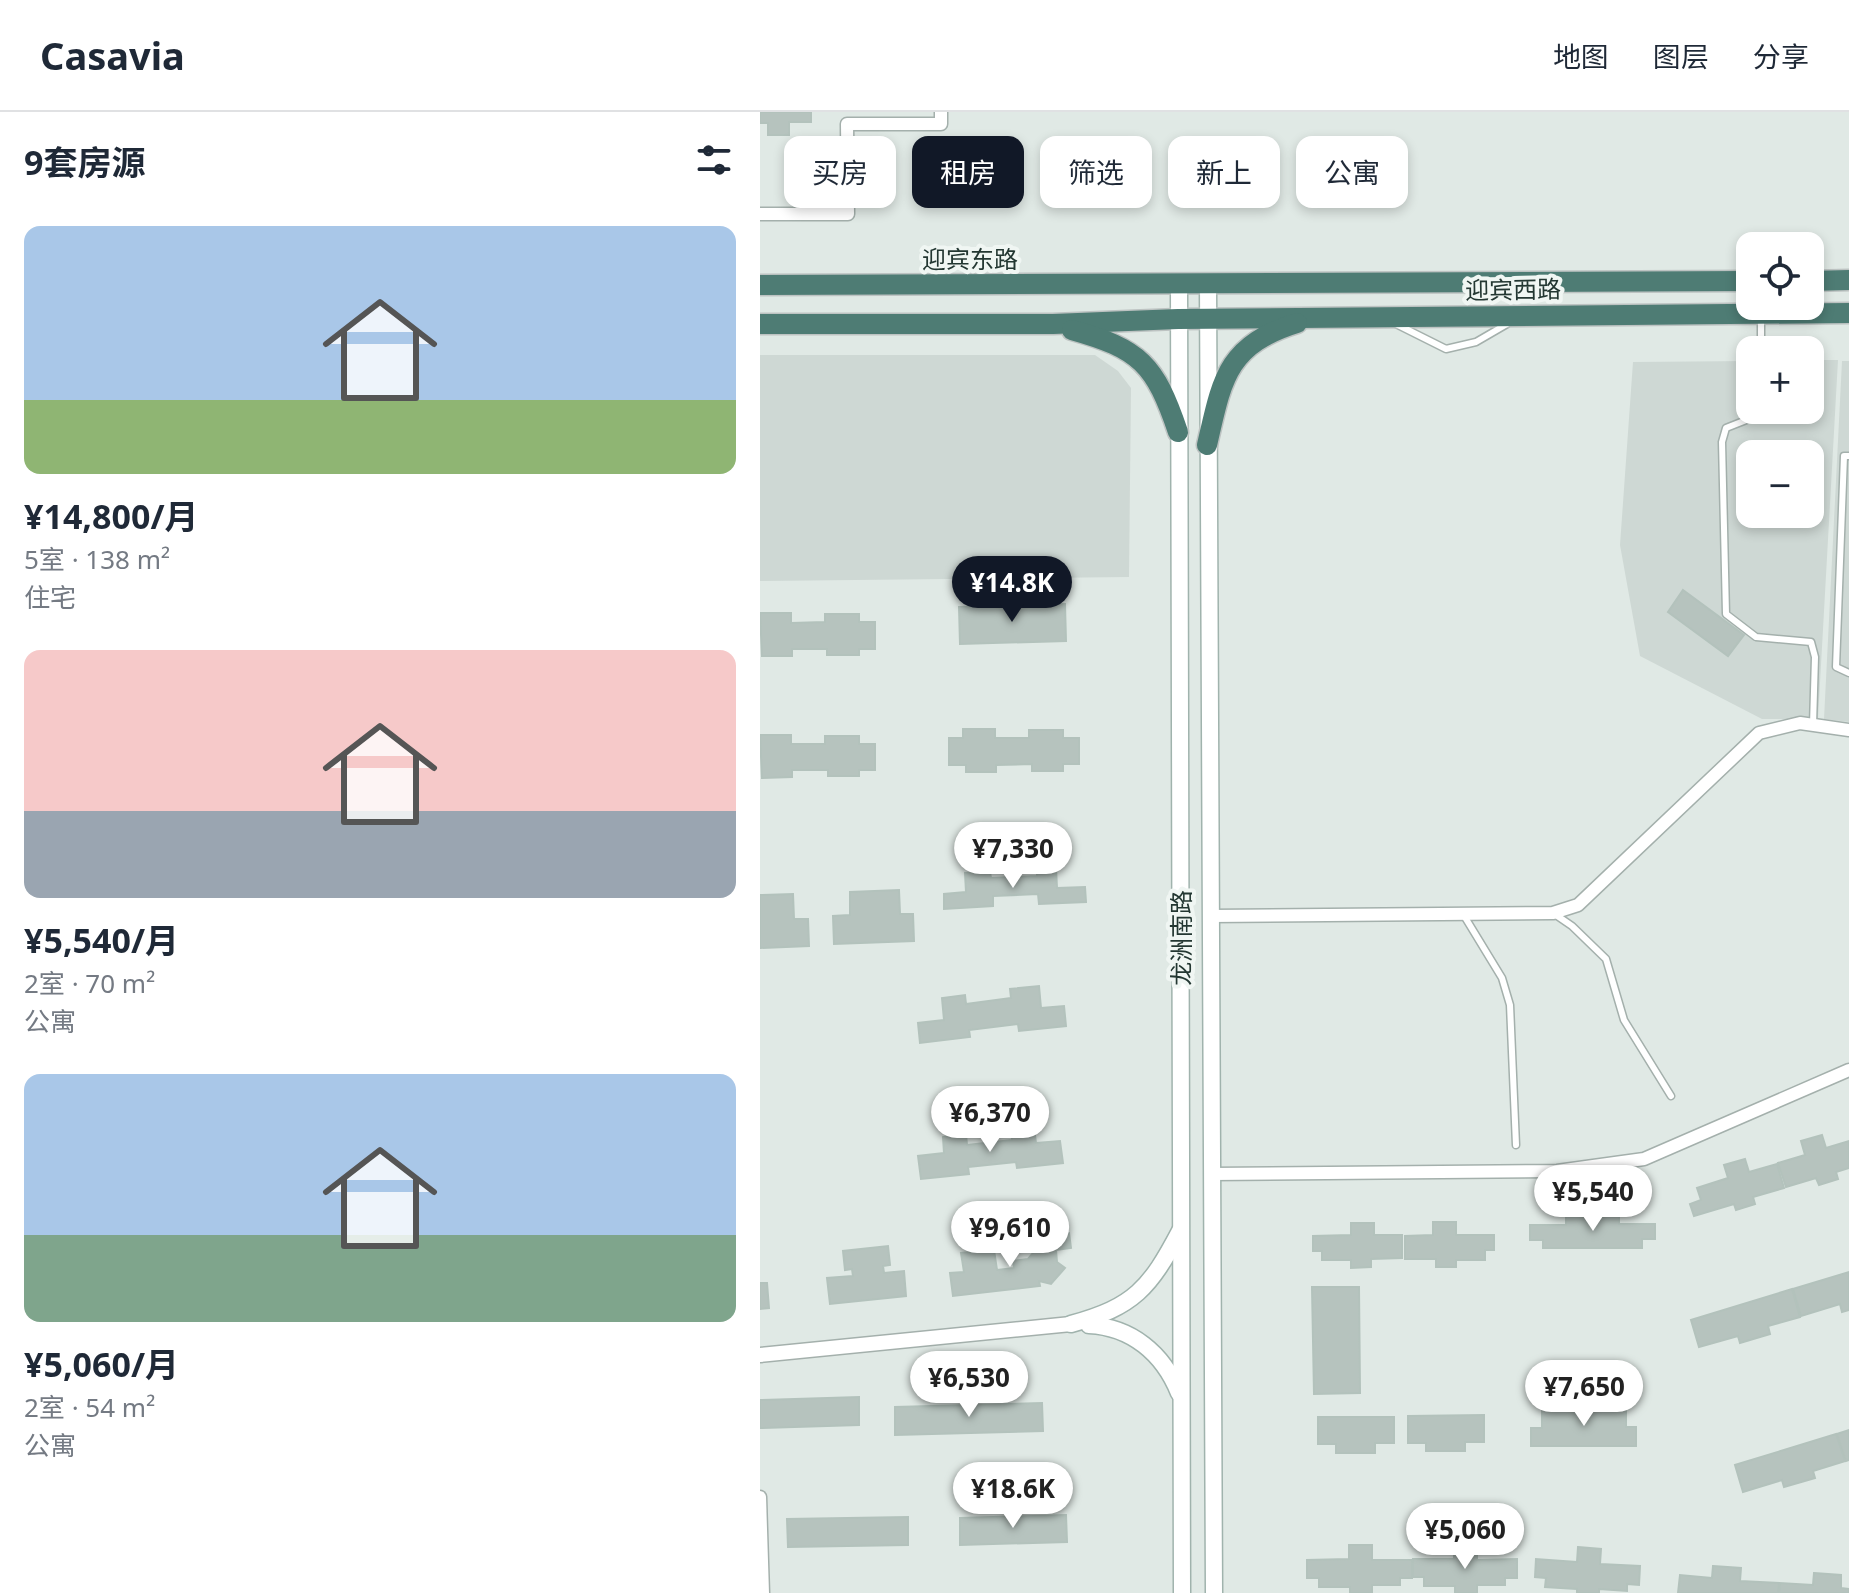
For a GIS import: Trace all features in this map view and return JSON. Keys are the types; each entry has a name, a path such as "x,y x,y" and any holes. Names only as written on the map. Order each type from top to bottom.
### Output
{"highway":[{"path":"1824,281 1849,280"},
{"name":"迎宾西路","path":"1179,283 1736,281"},
{"name":"迎宾东路","path":"760,285 1179,283"},
{"name":"迎宾西路","path":"1178,319 1736,311"},
{"name":"迎宾西路","path":"1824,312 1849,313"},
{"path":"1207,445 1231,362 1279,328 1314,317"},
{"path":"760,324 1053,324 1178,319"},
{"path":"1053,324 1129,349 1150,372 1168,404 1178,432"}],"main road":[{"name":"龙洲南路","path":"1179,283 1182,1593"},
{"name":"龙洲南路","path":"1208,284 1214,1593"},
{"path":"1071,1324 1109,1314 1136,1295 1159,1271 1181,1229"},
{"path":"1071,1324 1107,1326 1134,1336 1152,1351 1173,1377 1182,1400"}],"street":[{"path":"760,214 848,214 847,124 941,124 941,112"},
{"path":"1210,916 1553,913 1578,905 1759,733 1800,723 1849,730"},
{"path":"1211,1174 1557,1171 1644,1159 1849,1070"},
{"path":"760,1355 1071,1324"},
{"path":"760,1498 763,1593"}],"lane":[{"path":"1384,317 1446,349 1476,342 1522,314"},
{"path":"1736,424 1726,428 1722,442 1726,614 1756,637 1811,642 1815,657 1813,725"},
{"path":"1849,456 1844,456 1836,667 1849,673"},
{"path":"1553,913 1572,926 1606,959 1624,1020 1671,1096"},
{"path":"1463,914 1502,978 1510,1005 1516,1145"}],"shaded area":[{"path":"760,355 1095,355 1118,371 1131,388 1129,577 760,581"},
{"path":"1824,360 1838,360 1818,719 1762,719 1640,656 1620,545 1633,362 1736,361 1736,424 1824,424"},
{"path":"1842,361 1849,361 1849,722 1824,719"}],"building":[{"path":"760,112 811,112 811,122 789,122 789,135 768,135 768,123 760,123"},
{"path":"1683,590 1744,635 1728,656 1668,612"},
{"path":"1065,604 1066,641 960,644 959,607"},
{"path":"760,613 791,613 791,623 825,622 825,614 859,614 859,622 875,622 875,649 859,649 859,655 827,655 827,649 792,649 792,656 762,656"},
{"path":"963,729 995,729 995,738 1029,738 1029,730 1063,730 1063,738 1079,738 1079,764 1063,764 1063,771 1032,771 1032,764 996,765 996,772 966,772 966,765 949,765 949,738 963,738"},
{"path":"760,735 791,735 791,744 825,744 825,736 859,736 859,744 875,744 875,770 859,770 859,776 828,776 828,770 792,770 792,777 762,778"},
{"path":"1056,868 1057,888 1085,887 1086,902 1039,904 1038,894 993,896 993,906 944,909 944,894 966,892 965,873 990,872 991,878 1037,876 1037,869"},
{"path":"899,890 900,914 913,914 914,941 834,944 833,916 850,915 850,892"},
{"path":"793,894 794,919 808,919 809,946 760,948 760,895"},
{"path":"1039,986 1041,1008 1064,1006 1066,1026 1019,1031 1018,1024 969,1030 970,1037 920,1043 918,1023 944,1020 942,998 965,995 966,1004 1011,998 1010,989"},
{"path":"1034,1127 1036,1143 1060,1141 1063,1163 1017,1168 1016,1162 968,1167 969,1174 921,1179 918,1156 944,1153 943,1137 966,1134 967,1145 1012,1140 1011,1130"},
{"path":"1822,1135 1826,1148 1849,1141 1849,1168 1836,1172 1838,1179 1819,1185 1816,1178 1786,1187 1778,1163 1805,1155 1801,1141"},
{"path":"1745,1159 1749,1172 1777,1164 1784,1188 1753,1197 1755,1204 1736,1210 1734,1204 1694,1216 1690,1204 1701,1200 1697,1188 1728,1178 1724,1165"},
{"path":"1566,1214 1619,1214 1619,1224 1655,1224 1655,1239 1642,1239 1642,1248 1543,1248 1543,1240 1530,1240 1530,1225 1566,1225"},
{"path":"1433,1222 1456,1222 1456,1235 1494,1235 1494,1250 1485,1250 1485,1260 1456,1260 1456,1267 1436,1267 1436,1259 1405,1259 1405,1236 1433,1235"},
{"path":"1351,1223 1374,1223 1374,1235 1402,1235 1402,1258 1371,1259 1371,1267 1351,1268 1351,1260 1322,1260 1322,1251 1313,1251 1313,1236 1351,1235"},
{"path":"1069,1233 1071,1248 1056,1250 1057,1262 1065,1268 1051,1284 1039,1281 1040,1286 953,1296 950,1273 964,1272 961,1253 994,1250 997,1270 1014,1268 1013,1261 1028,1259 1039,1246 1037,1237"},
{"path":"888,1246 890,1265 883,1266 884,1273 904,1271 906,1296 830,1304 827,1278 853,1276 852,1269 845,1270 843,1251"},
{"path":"1849,1272 1849,1310 1842,1312 1840,1304 1801,1316 1793,1289"},
{"path":"760,1283 767,1283 769,1308 760,1309"},
{"path":"1312,1287 1359,1287 1360,1393 1314,1394"},
{"path":"1792,1289 1800,1317 1768,1326 1770,1334 1740,1343 1738,1336 1699,1347 1691,1320"},
{"path":"859,1397 859,1425 760,1428 760,1400"},
{"path":"1042,1403 1043,1431 895,1435 895,1407"},
{"path":"1542,1407 1626,1408 1626,1427 1636,1427 1636,1446 1531,1446 1531,1428 1542,1428"},
{"path":"1484,1415 1484,1442 1465,1442 1465,1451 1426,1451 1426,1443 1408,1443 1408,1416"},
{"path":"1318,1417 1394,1417 1394,1443 1375,1443 1375,1453 1336,1453 1336,1444 1318,1444"},
{"path":"1849,1430 1849,1460 1846,1461 1837,1434"},
{"path":"1836,1434 1845,1461 1813,1471 1815,1478 1784,1487 1782,1480 1743,1492 1735,1465"},
{"path":"1066,1515 1067,1542 960,1545 960,1518"},
{"path":"908,1517 908,1545 788,1547 787,1519"},
{"path":"1349,1545 1372,1545 1372,1560 1412,1560 1412,1578 1400,1578 1400,1585 1372,1585 1372,1593 1350,1593 1350,1587 1319,1587 1319,1578 1307,1578 1307,1560 1349,1559"},
{"path":"1454,1545 1477,1545 1477,1560 1517,1559 1517,1578 1505,1578 1505,1585 1477,1585 1477,1593 1455,1593 1455,1586 1424,1586 1424,1577 1413,1577 1413,1559 1454,1559"},
{"path":"1578,1547 1601,1549 1600,1564 1640,1566 1639,1585 1627,1584 1627,1591 1599,1589 1599,1593 1577,1593 1577,1589 1545,1587 1546,1578 1535,1577 1536,1559 1577,1562"},
{"path":"1713,1566 1741,1568 1740,1581 1779,1583 1778,1593 1678,1593 1680,1575 1712,1578"},
{"path":"1814,1573 1841,1575 1841,1588 1849,1589 1849,1593 1779,1593 1780,1583 1813,1585"}]}
